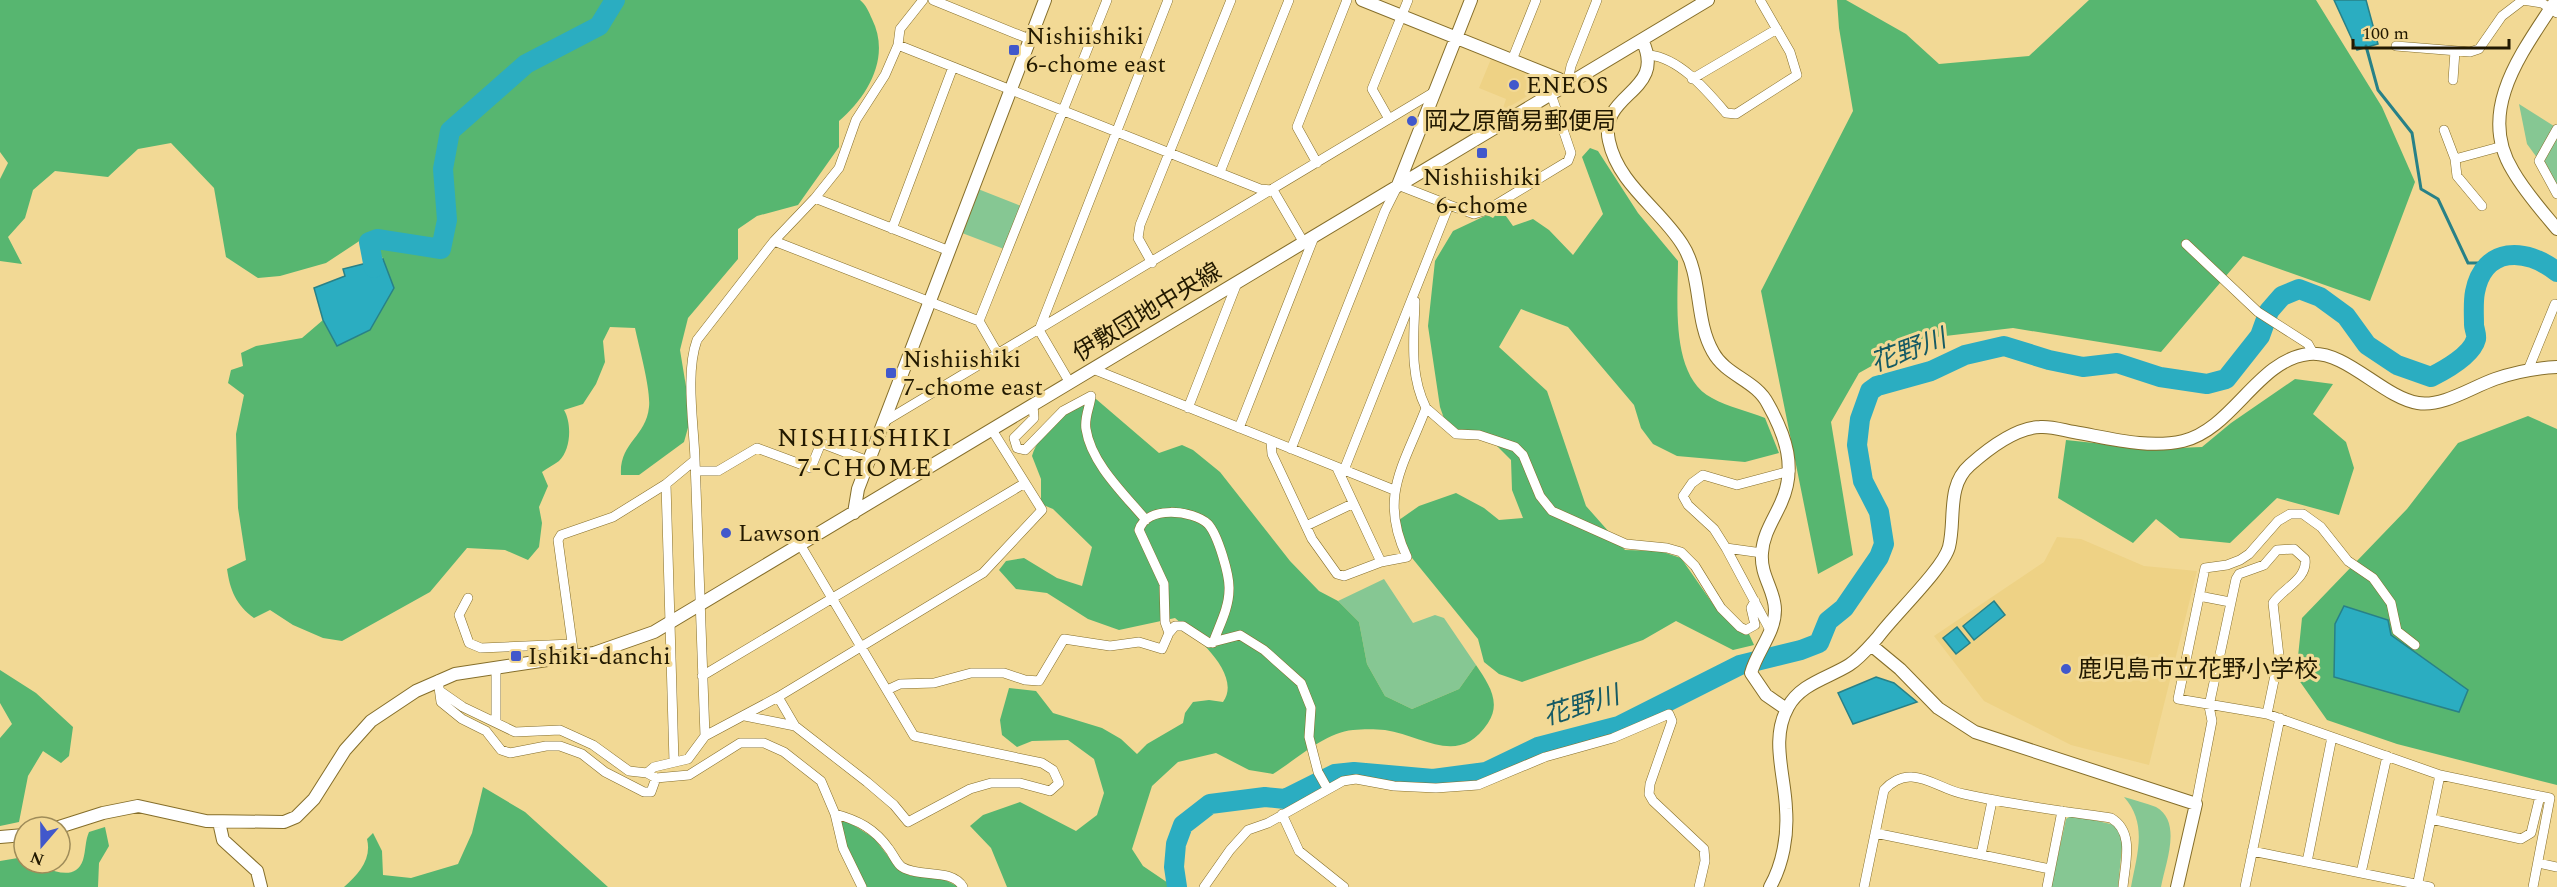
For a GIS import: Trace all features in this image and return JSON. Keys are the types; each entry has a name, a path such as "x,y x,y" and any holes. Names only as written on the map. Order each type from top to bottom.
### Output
{"street":[{"path":"705,736 692,366 697,340 774,241 815,198 839,168 856,120 878,88 898,45 900,28 923,0"},
{"path":"933,0 1029,39"},
{"path":"854,513 858,489 882,423 1045,0"},
{"path":"979,321 1107,0"},
{"path":"1039,330 1168,0"},
{"path":"1152,263 1138,238 1231,0"},
{"path":"1220,172 1289,0"},
{"path":"1317,163 1298,127 1347,0"},
{"path":"1362,0 1558,78 1567,85 1571,66 1597,0"},
{"path":"1389,119 1372,89 1408,0"},
{"path":"1291,449 1471,0"},
{"path":"1512,60 1536,0"},
{"name":"伊敷団地中央線","path":"72,823 103,813 138,806 219,822 272,823 284,822 296,817 314,799 345,750 371,721 398,701 439,686 455,674 574,657 619,646 700,606 1708,0"},
{"path":"1650,55 1668,59 1731,115 1797,75 1790,52 1760,0"},
{"path":"2396,46 2455,51 2479,50 2502,16 2523,0 2554,7 2511,72 2504,91 2499,120 2512,170 2557,229"},
{"path":"1692,79 1777,28"},
{"path":"1642,40 1650,55 1646,76 1624,96 1609,122 1611,150 1630,183 1674,231 1690,257 1712,352 1724,367 1762,394 1781,429 1789,451 1789,484 1767,532 1762,553 1763,574 1774,599 1775,610 1771,632 1756,656 1751,673 1766,695 1786,709"},
{"path":"898,45 1260,189 1273,190 1309,240 1239,428"},
{"path":"2453,80 2455,51"},
{"path":"892,229 953,67"},
{"path":"882,423 1434,92"},
{"path":"1398,185 1474,214 1487,210 1568,161 1571,153 1551,94"},
{"path":"2557,129 2539,161 2557,194"},
{"path":"2444,130 2455,159 2457,176 2482,206"},
{"path":"2455,159 2504,146"},
{"path":"815,198 947,250"},
{"path":"1381,562 1352,504 1340,469 1415,293 1449,205"},
{"path":"774,241 979,321 998,354"},
{"path":"2186,244 2266,316 2308,344 2313,353"},
{"path":"1188,408 1237,283"},
{"path":"1415,293 1414,371 1419,394 1426,408 1456,434 1479,435 1515,447 1523,455 1540,496 1552,511 1626,544 1682,552 1695,566 1721,608 1746,630 1755,625 1751,608 1755,601"},
{"path":"2528,370 2555,304"},
{"path":"1039,330 1070,384"},
{"path":"1770,887 1784,845 1786,809 1779,741 1786,709 1804,689 1848,665 1871,645 1944,559 1949,546 1956,486 1960,476 2000,442 2025,430 2040,427 2126,441 2183,441 2201,435 2214,425 2286,360 2313,353 2342,363 2394,393 2417,403 2438,401 2494,379 2528,370 2557,367"},
{"path":"1094,369 1394,490"},
{"path":"1033,405 1034,418 1014,438 1017,448 1021,451 1025,450 1063,411 1091,396 1086,418 1087,434 1105,470 1146,520"},
{"path":"1271,441 1272,454 1306,525 1337,574 1344,576 1381,562 1407,557 1394,524 1394,490 1426,408"},
{"path":"439,686 441,702 462,719 486,731 501,750 510,753 546,746 560,746 582,754 605,771 644,792 651,792 651,776 654,767 688,759 705,736 778,697 983,573 1042,510 992,430"},
{"path":"696,471 718,471 757,448 812,468 821,443 868,461"},
{"path":"574,657 558,540 561,535 613,517 666,484 695,460"},
{"path":"1771,632 1714,529 1683,496 1692,483 1703,475 1737,484 1790,471"},
{"path":"702,676 1025,483"},
{"path":"666,484 674,762"},
{"path":"1306,525 1352,504"},
{"path":"1169,633 1165,622 1164,584 1139,530 1146,520 1163,512 1201,520 1211,530 1228,577 1229,588 1226,609 1213,643"},
{"path":"2415,645 2397,631 2391,603 2373,578 2348,561 2321,527 2303,514 2290,514 2278,521 2249,554 2240,560 2228,565 2205,568 2178,699 2267,714 2440,775 2550,798 2533,887"},
{"path":"778,697 795,726 867,782 908,822 981,785 1020,783 1050,791 1058,786 1053,770 1042,764 914,736 801,546"},
{"path":"1726,548 1762,553"},
{"path":"2177,887 2212,721 2209,706 2230,602 2239,574 2264,565 2277,550 2294,549 2305,559 2304,574 2273,603 2279,656 2267,714"},
{"path":"2199,596 2230,602"},
{"path":"468,598 459,615 469,643 481,648 572,644"},
{"path":"887,690 900,684 934,683 955,676 981,673 1004,673 1025,680 1039,681 1064,639 1110,646 1139,642 1162,649 1175,626 1183,626 1213,643 1235,636 1245,637 1280,668 1297,678 1311,708 1309,737 1320,776 1327,788"},
{"path":"1871,645 1900,669 1938,708 1975,732 2196,804"},
{"path":"496,669 496,721"},
{"path":"439,686 464,707 515,732 560,730 593,745 629,771 651,776 689,775 740,743 764,743 784,752 821,781 835,814 843,848 862,887"},
{"path":"1204,887 1242,835 1327,788 1356,779 1394,786 1436,788 1478,785 1545,757 1613,738 1669,714 1672,721 1650,784 1649,794 1653,801 1704,849 1705,861 1699,887"},
{"path":"745,716 795,726"},
{"path":"2245,887 2280,718"},
{"path":"2307,862 2332,737"},
{"path":"2361,873 2387,756"},
{"path":"2417,886 2440,775"},
{"path":"1864,887 1884,790 1890,783 1909,776 1922,778 1954,792 1992,801 2111,818 2120,823 2127,837 2123,887"},
{"path":"2431,819 2521,839 2531,833 2540,796"},
{"path":"1981,855 1992,801"},
{"path":"2047,887 2062,810"},
{"path":"835,814 866,826 881,837 900,866 916,873 951,878 963,887"},
{"path":"1282,814 1299,851 1344,887"},
{"path":"219,822 223,840 257,871 261,887"},
{"path":"1875,833 2050,870"},
{"path":"2252,851 2430,887"},
{"path":"2538,863 2557,867"}],"shaded area":[{"name":"ENEOS","path":"1491,59 1551,82 1502,111 1506,99 1479,88"},
{"name":"鹿児島市立花野小学校","path":"2057,537 2081,539 2144,566 2197,571 2149,765 2071,745 1984,701 1934,636 2044,562"}],"green space":[{"path":"0,0 860,0 866,6 872,19 879,47 874,75 867,88 850,111 839,121 839,147 798,205 757,216 738,229 738,259 688,318 680,350 691,417 684,442 639,475 621,475 624,455 643,426 647,417 649,400 647,380 635,328 610,327 603,341 605,362 596,384 583,404 564,410 569,429 566,450 559,461 542,472 548,486 539,507 542,523 539,547 528,560 505,550 467,548 430,592 342,641 323,638 293,625 270,610 254,618 238,602 232,590 227,569 246,560 238,508 236,434 244,395 228,383 231,370 243,366 241,353 256,346 302,338 323,320 338,346 383,259 370,234 326,263 280,276 258,278 226,257 214,188 171,143 138,149 108,177 55,171 33,190 25,218 8,237 22,264 0,261 0,179 8,163 0,152"},
{"path":"1837,0 1846,0 1906,34 1939,64 2029,56 2089,0 2316,0 2382,107 2415,182 2370,301 2243,256 2161,352 2013,328 1920,339 1859,373 1831,422 1853,555 1818,574 1761,291 1853,111 1839,28"},
{"path":"2519,104 2557,128 2557,185 2527,144"},
{"path":"1590,148 1598,151 1638,213 1678,261 1679,337 1689,373 1698,387 1712,398 1765,418 1779,453 1745,462 1677,456 1653,444 1641,428 1634,405 1568,327 1521,309 1499,347 1547,391 1586,506 1625,550 1660,551 1681,558 1715,607 1739,630 1749,634 1754,645 1733,650 1676,621 1643,640 1522,682 1499,674 1484,662 1478,639 1408,553 1399,520 1419,506 1456,493 1484,508 1499,520 1523,518 1512,490 1511,460 1491,440 1447,427 1440,407 1428,326 1435,261 1453,231 1487,215 1493,218 1501,209 1513,226 1533,219 1549,230 1573,255 1603,214 1582,157"},
{"path":"978,189 1021,206 1004,249 962,233"},
{"path":"2295,379 2333,384 2313,414 2346,442 2354,468 2339,515 2277,498 2230,543 2180,538 2156,519 2133,543 2058,498 2066,440 2151,449 2202,447 2231,423"},
{"path":"1096,399 1159,453 1182,445 1193,450 1220,472 1290,561 1319,591 1338,601 1359,622 1367,664 1385,696 1412,709 1459,689 1476,665 1494,700 1492,715 1477,736 1465,744 1453,746 1427,742 1385,730 1342,732 1321,741 1273,774 1249,770 1216,753 1178,762 1152,786 1132,849 1143,866 1174,887 1007,887 991,848 970,826 983,815 1020,802 1076,831 1097,815 1104,793 1094,759 1068,740 1032,741 1017,747 1002,735 1000,720 1009,688 1036,691 1053,713 1102,728 1121,739 1137,754 1147,744 1183,723 1185,713 1193,702 1209,700 1223,702 1227,691 1227,679 1214,656 1175,618 1119,630 1088,619 1047,593 1016,589 999,570 1006,561 1024,558 1057,578 1082,586 1092,547 1053,509 1041,504 1041,479 1032,456 1042,437 1057,419 1066,411 1086,401"},
{"path":"2528,416 2557,429 2557,785 2397,744 2327,720 2296,676 2302,618 2407,509 2458,443"},
{"path":"1384,579 1413,623 1435,615 1444,618 1476,665 1459,689 1412,709 1385,696 1367,664 1359,622 1338,601"},
{"path":"0,670 36,693 73,727 69,756 61,763 43,751 28,776 20,815 12,815 12,823 0,826 0,738 12,724 0,703"},
{"path":"483,787 525,812 608,887 344,887 363,866 368,853 367,839 373,833 382,851 383,875 411,878 458,864 472,833"},
{"path":"2124,797 2156,807 2169,823 2170,844 2161,887 2131,887 2139,840 2136,818"},
{"path":"2072,815 2119,826 2123,837 2118,887 2051,887 2066,819"},
{"path":"847,821 874,838 898,869 911,876 937,876 959,887 867,887 852,863 840,822"},
{"path":"105,827 109,846 99,863 98,887 0,887 0,861 12,859 12,875 72,875 83,860 89,832"}],"water":[{"path":"2334,0 2366,0 2378,44 2357,50"},
{"path":"383,259 394,288 370,330 337,346 323,320 314,288 345,276 343,269"},
{"path":"1994,601 2005,615 1974,640 1963,626"},
{"path":"2344,606 2388,620 2391,635 2468,690 2459,712 2334,677 2335,624"},
{"path":"1957,627 1970,643 1956,654 1943,638"},
{"path":"1876,677 1894,683 1917,702 1853,724 1838,693"}],"waterway":[{"path":"374,268 369,242 377,239 441,249 447,220 443,169 450,131 526,64 599,26 615,0"},
{"path":"2366,46 2378,90 2412,133 2421,189 2438,199 2468,263 2490,263"},
{"name":"花野川","path":"1177,887 1174,867 1176,844 1183,825 1210,804 1265,797 1285,799 1335,774 1354,772 1433,779 1486,772 1538,747 1619,726 1740,665 1801,650 1819,643 1828,621 1844,608 1879,557 1884,544 1879,512 1863,481 1857,445 1860,419 1870,391 1877,386 1931,371 1965,355 2004,346 2049,360 2083,367 2117,363 2160,377 2207,384 2226,379 2260,336 2269,311 2282,296 2299,289 2320,297 2346,316 2367,345 2397,365 2431,377 2457,361 2473,345 2476,337 2475,292 2487,266 2508,255 2520,255 2532,258 2557,272"}],"place":[{"name":"Nishiishiki 6-chome east","path":"1014,50"},
{"name":"ENEOS","path":"1514,85"},
{"name":"岡之原簡易郵便局","path":"1412,121"},
{"name":"Nishiishiki 6-chome","path":"1482,153"},
{"name":"Nishiishiki 7-chome east","path":"891,373"},
{"name":"Lawson","path":"726,533"},
{"name":"Ishiki-danchi","path":"516,656"},
{"name":"鹿児島市立花野小学校","path":"2066,669"}],"district":[{"name":"NISHIISHIKI 7-CHOME","path":"865,452"}]}
